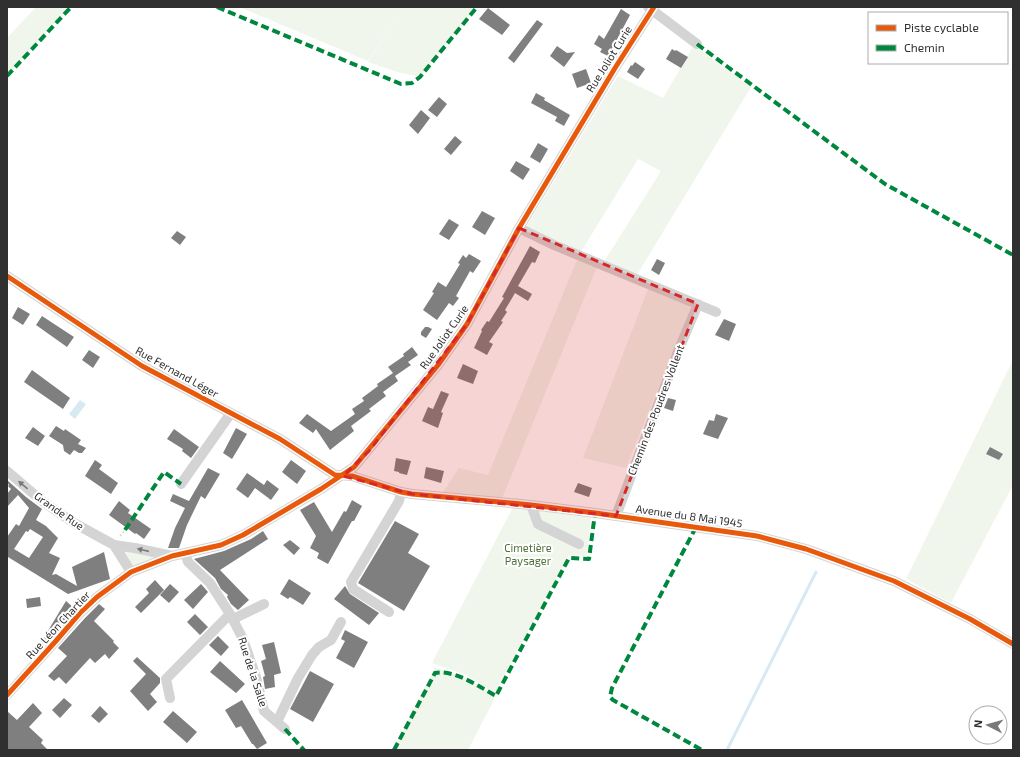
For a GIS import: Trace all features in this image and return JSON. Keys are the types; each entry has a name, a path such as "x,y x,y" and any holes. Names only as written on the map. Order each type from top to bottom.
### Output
{"street":[{"path":"652,8 697,44"},
{"name":"Rue Joliot Curie","path":"172,556 221,545 242,535 343,476 369,451 438,365 468,324 519,228 652,8"},
{"path":"519,228 716,312"},
{"name":"Rue Fernand Léger","path":"7,276 142,366 280,439 335,475 343,476"},
{"name":"Chemin des Poudres Vollent","path":"616,516 679,349 698,304"},
{"path":"181,484 231,413"},
{"name":"Grande Rue","path":"7,471 42,501 67,519 114,545 172,556"},
{"name":"Avenue du 8 Mai 1945","path":"343,476 352,476 401,492 412,494 616,516 757,536 806,549 894,581 970,619 1013,644"},
{"path":"389,612 353,589 351,582 399,501 401,492"},
{"path":"531,506 538,524 579,544"},
{"name":"Grande Rue","path":"114,545 131,572"},
{"name":"Rue de la Salle","path":"185,553 188,562 210,583 244,639 256,677 264,711 281,726 298,678 312,655 319,647 331,640 341,622"},
{"name":"Rue Léon Chartier","path":"7,694 97,596 131,572 172,556"},
{"path":"170,698 166,679 231,617 264,604"}],"highlighted area":[{"path":"519,228 698,304 616,516 412,494 343,476 369,451 467,324"}],"green space":[{"path":"36,7 70,7 7,75 7,38"},
{"path":"239,7 476,7 420,77 397,72 368,62 399,13 368,61"},
{"path":"694,45 751,87 635,278 602,265 661,171 638,159 579,255 526,227 618,76 663,98"},
{"path":"579,255 597,267 501,501 442,494 459,468 488,475"},
{"path":"648,289 693,302 626,468 583,458"},
{"path":"1013,360 1013,485 951,603 906,579"},
{"name":"Cimetière Paysager","path":"513,507 591,518 587,556 569,555 495,693 464,674 432,663"},
{"path":"117,548 151,552 157,560 132,569"},
{"path":"435,667 468,679 496,696 468,750 393,750"}],"water":[{"path":"80,400 86,404 75,419 69,414"}],"building":[{"path":"488,8 510,25 502,35 479,19"},
{"path":"621,9 630,15 608,56 600,52 602,49 594,44 599,35 604,39"},
{"path":"537,20 543,24 514,63 508,58"},
{"path":"557,46 567,53 575,52 564,67 550,56"},
{"path":"672,49 688,57 681,68 666,59"},
{"path":"635,62 645,69 638,79 627,72 631,65 632,66"},
{"path":"586,69 591,83 577,88 572,74"},
{"path":"536,93 545,98 544,100 570,115 564,126 555,121 557,117 531,103"},
{"path":"439,97 447,104 437,117 428,110"},
{"path":"421,110 430,118 418,134 409,125"},
{"path":"455,136 462,142 451,155 444,149"},
{"path":"538,143 548,149 540,163 530,157"},
{"path":"516,161 530,169 523,180 510,171"},
{"path":"482,211 495,218 485,235 472,227"},
{"path":"449,219 459,225 449,240 439,234"},
{"path":"177,231 186,237 180,245 171,238"},
{"path":"530,246 540,252 535,263 532,262 518,286 532,294 528,301 515,293 505,310 507,312 501,321 503,322 489,342 493,344 487,355 474,348 482,331 481,330 487,321 489,322 504,298 502,297"},
{"path":"469,254 481,261 473,273 470,271 456,296 459,298 453,306 449,303 437,320 423,310 434,293 432,292 438,282 446,287 460,264 458,263 463,255 466,258"},
{"path":"657,259 665,263 659,275 651,270"},
{"path":"18,307 30,314 23,325 12,318"},
{"path":"42,316 74,337 67,347 36,325"},
{"path":"724,319 736,324 729,341 715,335"},
{"path":"425,327 432,329 426,338 421,335 421,332"},
{"path":"412,347 418,355 408,362 411,365 395,376 398,381 383,392 386,396 369,409 371,411 351,426 354,431 330,450 316,429 313,433 299,423 307,414 331,431 355,414 352,409 364,401 362,398 378,386 377,384 393,373 388,367 404,356 403,354"},
{"path":"89,350 100,357 93,368 82,360"},
{"path":"463,364 478,371 473,384 457,378"},
{"path":"32,370 70,398 63,409 24,382"},
{"path":"441,391 449,394 441,412 443,413 438,428 422,421 428,407 433,409"},
{"path":"668,398 676,400 673,411 664,408"},
{"path":"716,414 728,418 718,439 703,434 709,420 714,421"},
{"path":"56,426 64,431 65,429 81,440 78,444 86,448 82,453 74,450 70,455 64,451 63,445 49,436"},
{"path":"33,427 45,436 38,446 25,438"},
{"path":"236,428 247,434 232,459 223,453"},
{"path":"174,429 199,447 191,458 182,451 183,449 167,439"},
{"path":"990,447 1003,454 999,460 986,454"},
{"path":"396,458 411,461 407,475 394,471"},
{"path":"95,460 102,465 99,469 118,483 111,494 85,476"},
{"path":"291,460 306,471 297,484 282,472"},
{"path":"426,467 444,471 441,483 424,478"},
{"path":"208,468 220,474 205,499 201,496 187,525 179,548 168,548 175,528 185,508 170,501 173,494 189,501"},
{"path":"247,473 264,485 267,480 279,489 271,500 255,488 248,498 236,489"},
{"path":"7,480 42,509 36,520 46,526 58,538 49,553 60,558 52,575 56,574 77,586 72,567 104,552 110,579 68,594 8,557 7,558 7,537 16,524 19,526 29,508 18,495 7,507 7,494 11,489","holes":["30,529 43,537 29,558 14,549 26,531 28,532"]},
{"path":"578,483 592,488 589,497 574,492"},
{"path":"352,500 362,506 328,564 317,558 319,553 310,548 316,536 300,510 314,502 332,532 344,511 346,512"},
{"path":"119,501 130,510 128,513 151,529 144,539 109,515"},
{"path":"395,521 419,534 408,553 430,566 404,611 358,583"},
{"path":"263,531 268,539 220,570 249,600 238,610 231,604 227,597 228,595 221,589 215,578 194,559 224,551 251,539"},
{"path":"290,540 300,548 294,555 283,545"},
{"path":"289,579 311,593 303,605 290,597 288,599 280,594"},
{"path":"155,580 164,590 141,613 135,607 149,593 146,589"},
{"path":"170,584 179,592 169,603 160,595"},
{"path":"201,584 208,592 193,609 184,600"},
{"path":"345,586 350,594 379,613 369,625 334,599"},
{"path":"40,597 41,606 27,608 26,599"},
{"path":"66,601 75,609 37,652 49,629"},
{"path":"99,604 105,609 94,621 119,648 109,659 105,654 95,663 90,658 66,684 59,677 54,681 48,676 67,656 58,648"},
{"path":"195,614 208,627 200,635 187,622"},
{"path":"345,630 368,642 354,668 336,658 345,641 341,639"},
{"path":"218,636 229,647 221,656 209,645"},
{"path":"274,642 281,673 274,675 275,687 265,689 263,677 265,676 261,661 266,659 262,645"},
{"path":"137,657 160,678 160,683 150,694 157,702 148,711 130,691 146,674 133,661"},
{"path":"220,661 245,684 236,693 210,672"},
{"path":"310,671 334,684 313,722 290,709"},
{"path":"64,698 72,705 60,718 52,710"},
{"path":"242,700 267,743 257,749 252,744 241,726 236,728 225,710"},
{"path":"33,703 42,713 29,727 43,740 41,743 48,750 7,750 7,711 17,720"},
{"path":"100,706 108,714 99,723 91,716"},
{"path":"173,711 197,732 187,743 163,722"}],"waterway":[{"path":"727,750 816,572"}],"marked path":[{"path":"7,76 71,7"},
{"path":"217,7 401,84 412,83 420,77 477,7"},
{"path":"697,44 885,184 1013,255"},
{"path":"125,530 164,472 181,484"},
{"path":"394,750 435,673 442,672 458,676 496,696 569,558 589,559 595,513"},
{"path":"696,527 612,688 610,697 702,750"},
{"path":"285,729 304,750"}],"cycle path":[{"path":"7,695 80,613 97,597 131,572 172,556 221,545 243,535 321,489 354,467 438,365 467,324 519,228 615,68 654,7"},
{"path":"7,276 142,366 280,439 335,475 352,476 401,492 412,494 531,505 757,536 806,549 894,581 970,619 1013,644"}]}
